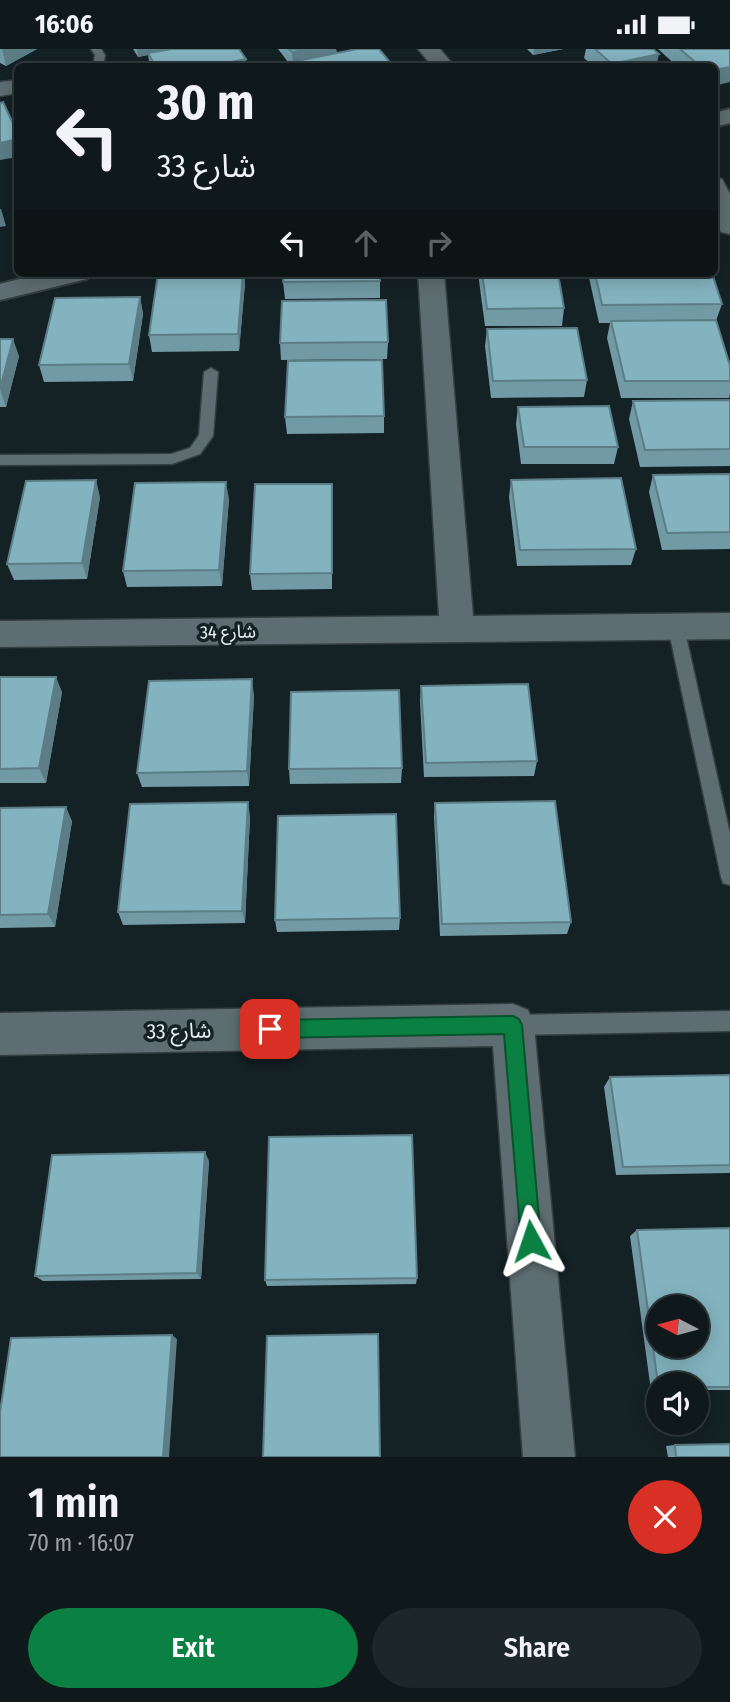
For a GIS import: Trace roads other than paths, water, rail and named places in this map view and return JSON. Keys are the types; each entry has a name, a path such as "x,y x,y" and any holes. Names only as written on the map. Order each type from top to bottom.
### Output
{"street":[{"path":"429,49 441,63"},
{"path":"718,195 730,227"},
{"path":"0,292 61,277"},
{"path":"431,277 457,629"},
{"name":"شارع 34","path":"0,634 730,626"},
{"path":"513,1025 549,1457"},
{"name":"شارع 33","path":"0,1034 513,1025"}],"lane":[{"path":"0,460 172,459 195,451 206,436 211,372"},
{"path":"676,627 730,877"},
{"path":"513,1025 730,1021"}]}
